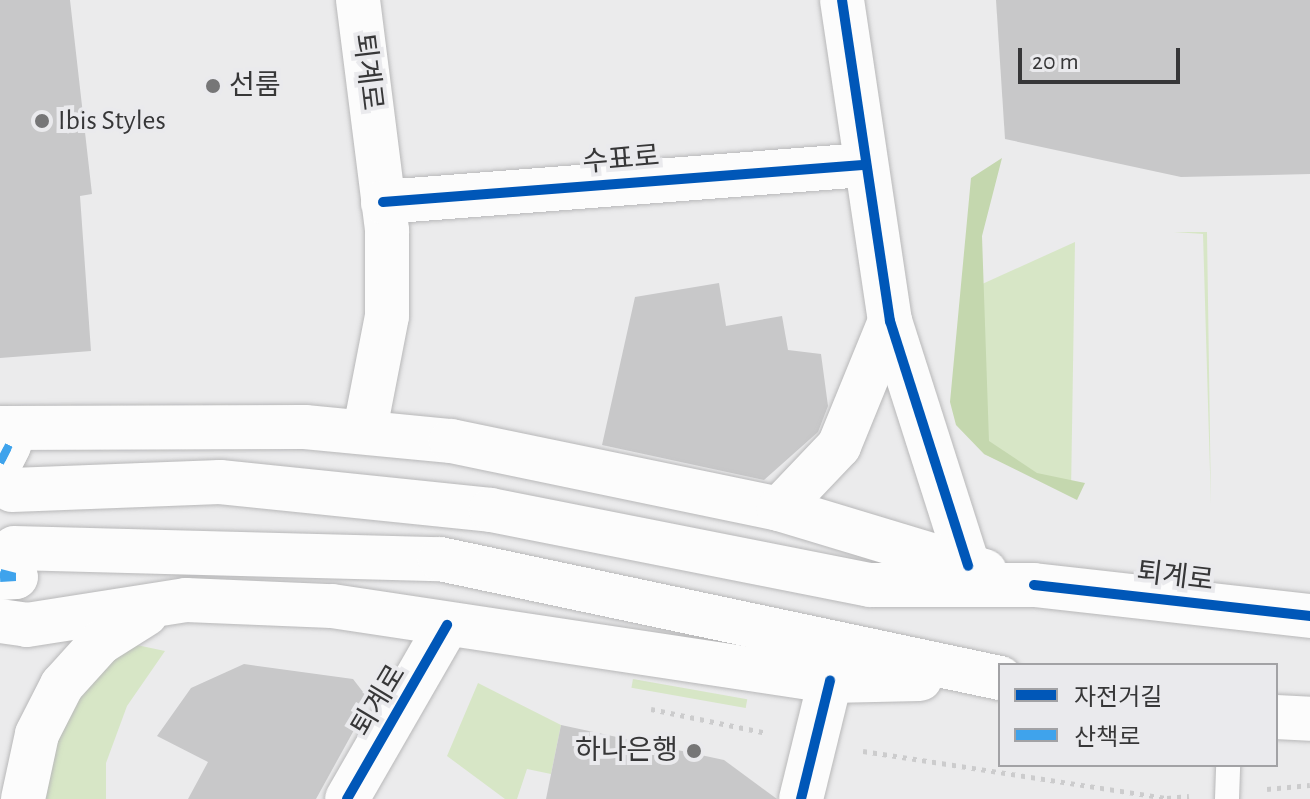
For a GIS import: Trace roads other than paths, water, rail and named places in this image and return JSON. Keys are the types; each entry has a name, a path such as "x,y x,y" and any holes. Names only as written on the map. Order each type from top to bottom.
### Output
{"main road":[{"name":"퇴계로","path":"358,0 383,202 387,316 365,429"},
{"path":"842,0 863,165 890,321 968,566"},
{"name":"수표로","path":"383,202 863,165"},
{"path":"779,509 839,446 890,321"},
{"name":"퇴계로","path":"0,428 365,429 779,509 1034,585"},
{"name":"퇴계로","path":"4,472 220,482 491,510 870,585 1034,585 1310,616"},
{"path":"5,566 440,559 995,678"},
{"path":"0,621 27,625 186,600 332,606 830,681 995,678"},
{"path":"23,799 37,734 62,685 122,625 186,600"},
{"name":"퇴계로","path":"347,799 447,625"},
{"path":"801,799 830,681"},
{"path":"1278,717 1310,719"}],"lane":[{"path":"1228,767 1228,795"}],"place":[{"name":"선룸","path":"213,86"},
{"name":"Ibis Styles","path":"42,121"},
{"name":"하나은행","path":"694,751"}]}
